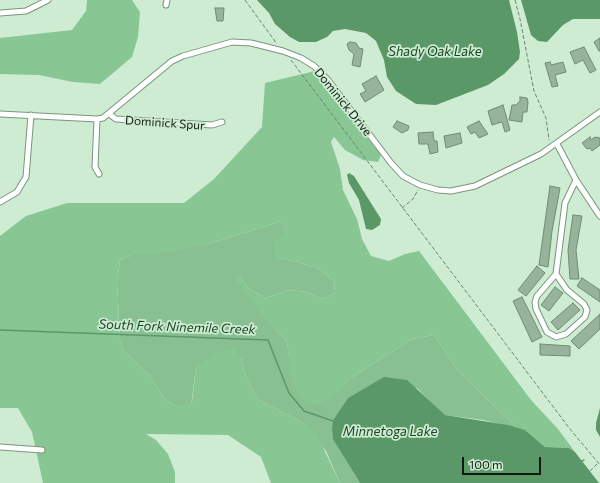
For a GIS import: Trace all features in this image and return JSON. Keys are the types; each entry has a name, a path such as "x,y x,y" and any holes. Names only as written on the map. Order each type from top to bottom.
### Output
{"street":[{"path":"0,13 26,11 48,0"},
{"name":"Dominick Drive","path":"0,114 96,119 109,114 164,66 183,56 232,42 251,43 283,51 307,61 319,69 391,163 404,176 420,185 438,190 451,191 475,186 534,158 557,144 600,112"},
{"name":"Dominick Spur","path":"109,114 116,120 212,126 222,122"},
{"path":"0,202 17,192 26,177 31,115"},
{"path":"96,119 95,167 99,174"},
{"path":"557,144 576,180 600,216"},
{"path":"556,274 567,290 584,304 587,310 585,317 566,334 560,337 553,336 548,332 536,309 535,302 536,296 556,274 565,203 576,180"},
{"path":"0,447 42,450"}],"path":[{"path":"245,0 570,429 600,465"},
{"path":"515,0 534,91 546,118 551,144"},
{"path":"402,208 413,199 418,189"},
{"path":"590,471 598,463"}],"shaded area":[{"path":"87,0 132,0 140,12 138,37 132,57 100,84 73,82 39,75 0,74 0,38 72,30 86,11"},
{"path":"315,71 381,155 378,162 363,160 345,150 334,137 331,142 340,169 343,190 357,219 362,239 371,256 389,261 405,254 419,251 531,400 558,429 575,452 569,448 545,447 525,430 517,428 458,371 434,335 412,339 348,380 332,398 317,404 304,400 296,391 291,378 287,341 261,315 234,276 240,276 249,289 266,298 289,290 308,292 323,299 335,293 334,281 319,269 298,262 275,258 274,243 286,234 282,221 209,244 154,255 132,255 120,260 117,282 120,340 124,351 149,375 164,398 177,407 192,402 196,368 212,354 234,348 241,358 247,380 259,400 302,422 316,433 340,483 271,483 261,457 228,435 146,434 156,440 168,454 175,472 175,483 43,483 32,432 18,408 0,408 0,236 26,216 67,203 184,203 214,179 262,127 265,83"},
{"path":"282,221 286,234 276,258 298,262 319,269 334,281 335,293 323,299 308,292 289,290 266,298 249,289 240,276 235,276 276,330 287,341 289,357 331,398 348,380 412,339 434,335 458,371 517,428 483,420 445,415 441,413 417,388 356,394 348,398 333,420 339,448 360,483 340,483 326,451 302,422 259,400 247,380 241,358 196,368 191,406 177,407 164,398 149,375 124,351 120,340 117,282 120,260 132,255 209,244"}],"water":[{"name":"Shady Oak Lake","path":"257,0 509,0 517,32 520,52 519,59 504,74 488,85 436,105 416,104 396,91 387,77 384,60 376,41 366,33 345,29 333,31 327,37 316,42 299,42 290,37 275,24 269,13"},
{"path":"521,0 600,0 600,19 573,19 563,25 547,42 538,41 531,35"},
{"path":"349,173 354,176 381,219 380,225 372,230 366,229 359,200 349,183 347,175"},
{"name":"Minnetoga Lake","path":"384,377 407,380 445,415 508,425 525,430 545,447 569,448 575,452 599,483 360,483 333,439 333,420 348,398"},
{"path":"600,408 600,437 596,430 596,423"}],"building":[{"path":"215,8 224,8 223,21 217,21"},
{"path":"600,38 600,51 599,51 594,42"},
{"path":"350,42 356,43 359,48 363,49 360,67 352,65 354,54 349,50 347,44"},
{"path":"584,47 596,70 590,73 583,60 575,64 570,52"},
{"path":"550,62 551,65 563,62 566,72 555,75 558,86 552,87 545,63"},
{"path":"376,76 384,90 365,102 360,94 366,91 362,84"},
{"path":"520,97 527,98 527,112 523,112 522,122 509,120 512,105 516,105 520,101"},
{"path":"503,105 510,130 505,132 502,122 492,125 488,111"},
{"path":"397,121 409,126 408,130 402,133 393,127"},
{"path":"479,121 488,134 479,138 475,132 471,134 467,127"},
{"path":"433,132 434,141 437,141 438,152 430,154 428,144 419,144 418,133"},
{"path":"460,133 462,143 446,148 444,136"},
{"path":"590,137 591,140 595,137 600,138 600,145 592,151 590,148 587,149 582,143"},
{"path":"550,186 560,188 552,231 548,267 539,265"},
{"path":"573,215 582,216 576,250 579,279 570,279 568,250"},
{"path":"537,266 545,273 526,296 518,290"},
{"path":"582,278 600,290 600,302 577,286"},
{"path":"555,287 563,293 549,311 541,305"},
{"path":"522,297 542,337 532,342 513,301"},
{"path":"573,303 580,310 558,330 551,322"},
{"path":"600,314 600,329 579,349 571,341"},
{"path":"540,344 570,346 570,356 540,355"}],"waterway":[{"name":"South Fork Ninemile Creek","path":"0,330 268,340 289,393 304,411 333,421"},
{"name":"South Fork Ninemile Creek","path":"580,462 584,460"}]}
